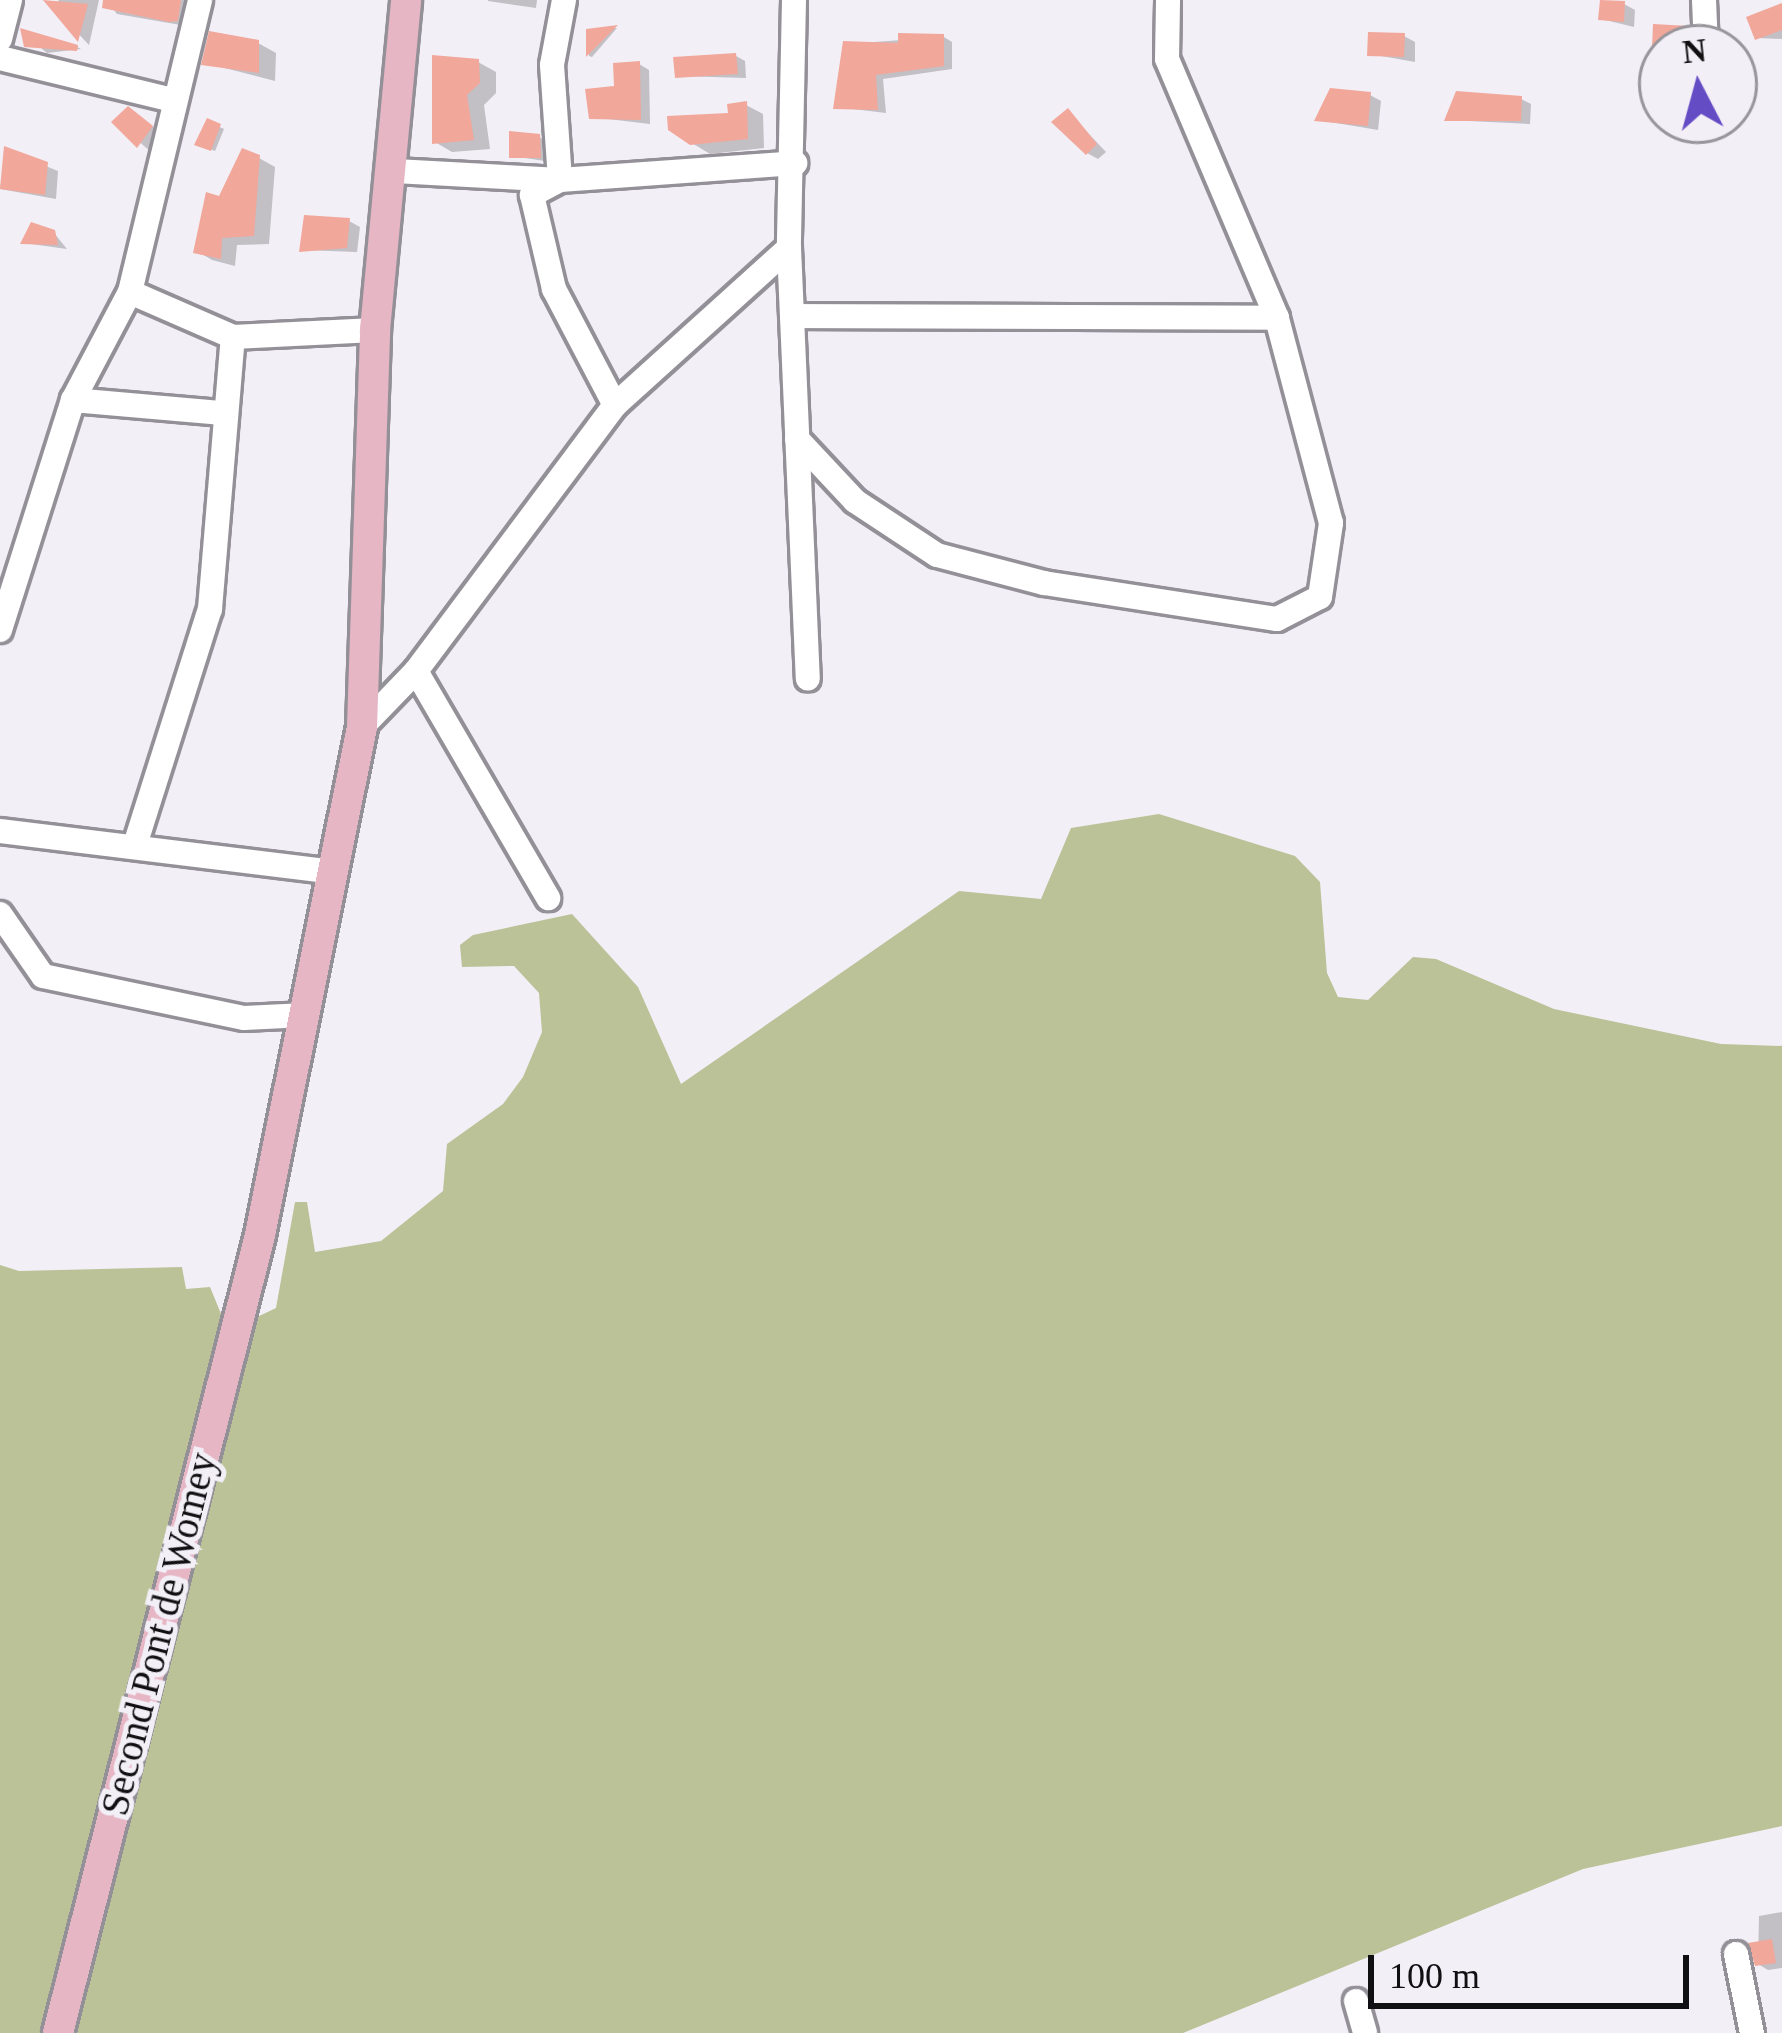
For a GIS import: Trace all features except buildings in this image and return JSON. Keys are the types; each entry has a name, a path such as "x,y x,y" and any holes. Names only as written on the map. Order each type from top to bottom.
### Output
{"main road":[{"name":"Second Pont de Womey","path":"58,2033 260,1234 306,1015 328,871 362,727 375,330 395,171 406,0"}],"street":[{"path":"0,39 10,0"},
{"path":"0,630 73,400 130,292 172,100 200,0"},
{"path":"560,180 552,65 564,0"},
{"path":"794,0 795,163 789,248 808,679"},
{"path":"797,440 855,501 937,554 1044,583 1276,619 1320,597 1330,559 1330,524 1277,318 1167,59 1168,0"},
{"path":"0,58 172,100"},
{"path":"395,171 560,180 795,163"},
{"path":"560,180 532,195 554,289 615,405"},
{"path":"362,727 416,671 615,405 789,248"},
{"path":"130,292 233,338 375,330"},
{"path":"792,316 1277,318"},
{"path":"136,842 210,610 222,413 233,338"},
{"path":"73,400 222,413"},
{"path":"416,671 548,898"},
{"path":"0,831 136,842 328,871"},
{"path":"0,914 43,976 244,1018 306,1015"},
{"path":"1736,1954 1752,2033"},
{"path":"1356,2001 1365,2033"}],"green space":[{"path":"1159,814 1295,856 1320,882 1327,973 1338,997 1368,1000 1413,957 1436,959 1554,1009 1721,1044 1782,1046 1782,1826 1583,1869 1183,2033 0,2033 0,1265 19,1271 182,1267 186,1289 210,1287 228,1331 276,1308 295,1202 307,1202 315,1252 381,1241 443,1191 447,1144 503,1104 523,1077 542,1032 539,993 514,966 462,967 460,945 473,935 572,914 638,987 681,1084 959,891 1041,899 1071,828"}]}
